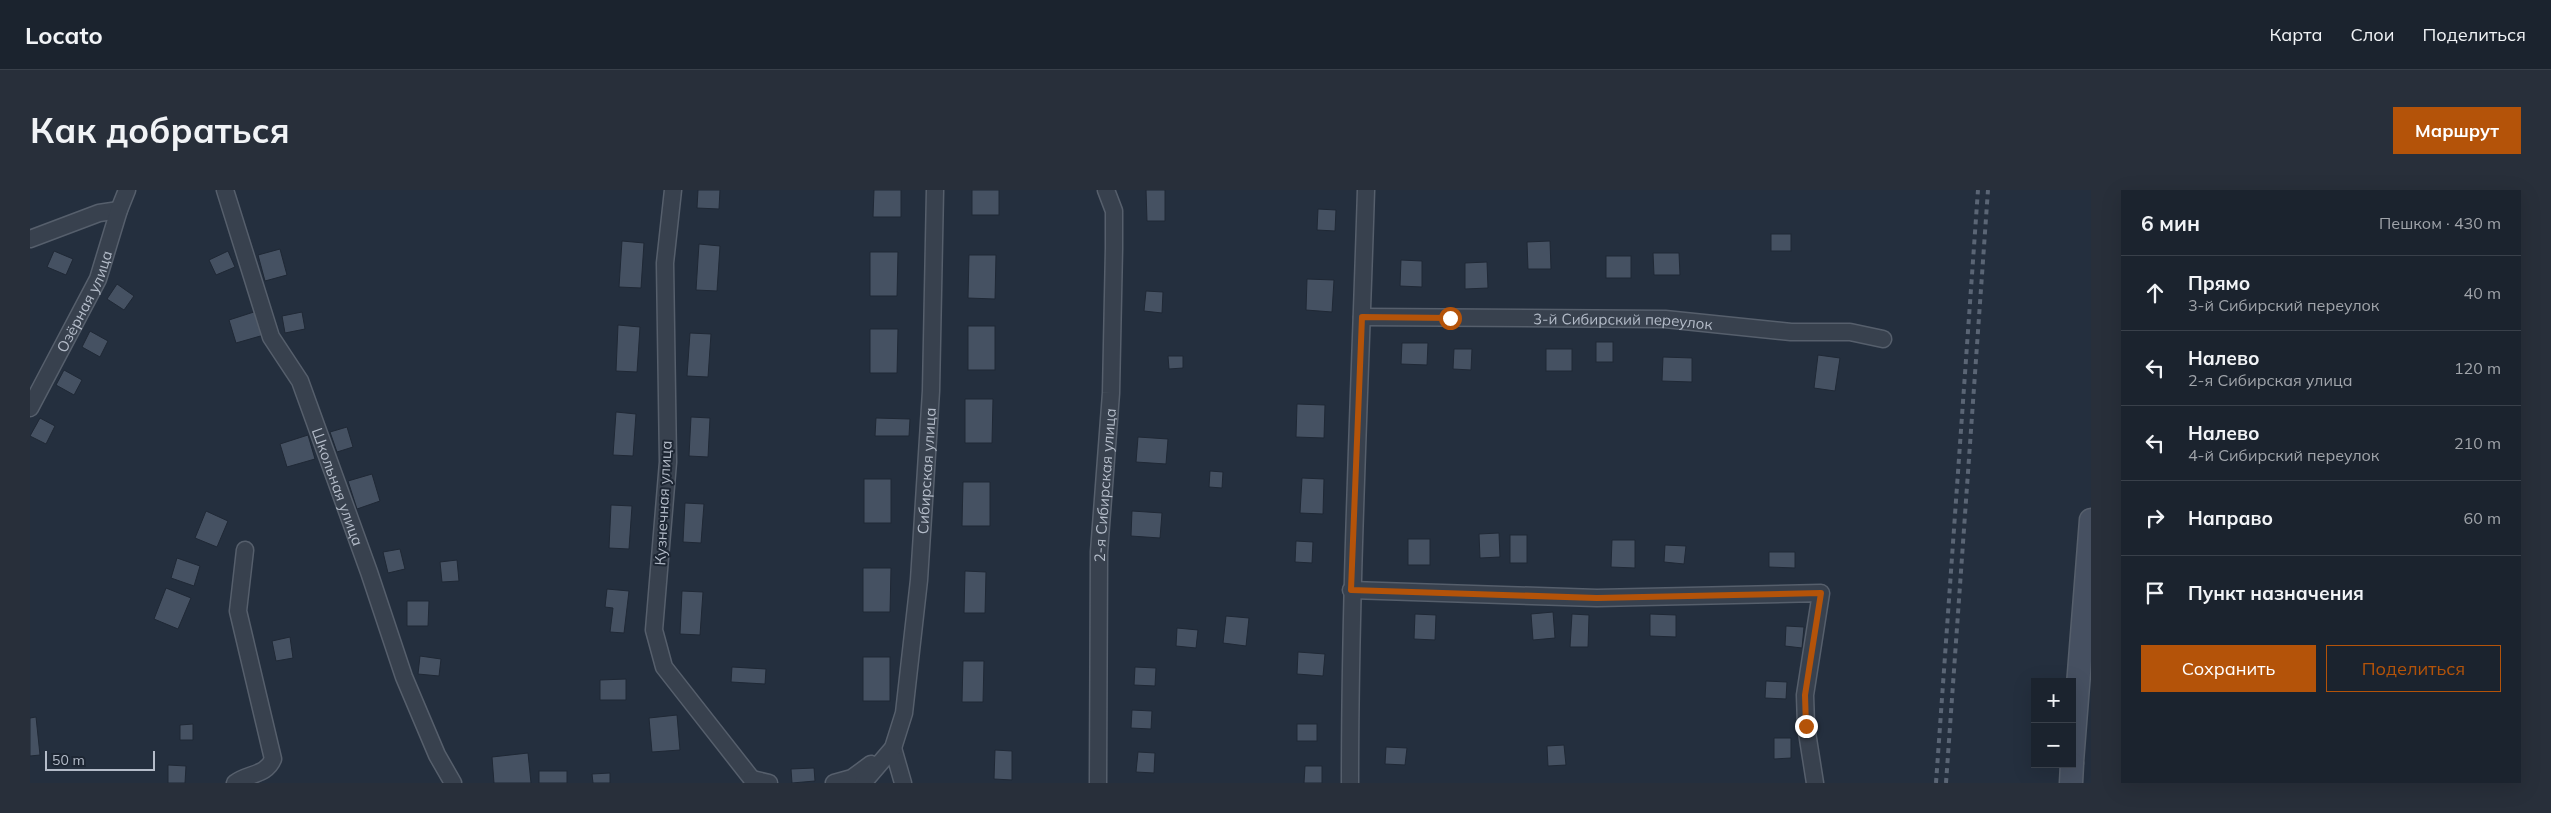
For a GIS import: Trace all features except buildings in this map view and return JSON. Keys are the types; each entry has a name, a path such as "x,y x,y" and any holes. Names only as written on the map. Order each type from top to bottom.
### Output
{"street":[{"name":"Озёрная улица","path":"31,402 98,279 119,210 128,190"},
{"name":"Школьная улица","path":"224,190 271,337 300,382 369,572 404,677 437,755 453,783"},
{"name":"Кузнечная улица","path":"673,190 665,263 668,462 654,630 664,667 753,781"},
{"name":"Сибирская улица","path":"893,748 904,713 919,580 931,391 935,190"},
{"name":"2-я Сибирская улица","path":"1098,783 1099,552 1111,393 1114,248 1114,210 1106,190"},
{"path":"1350,783 1351,590 1366,190"},
{"path":"30,239 99,213 119,210"},
{"name":"3-й Сибирский переулок","path":"1362,317 1665,319 1791,332 1850,332 1883,339"},
{"path":"2075,723 2091,520"},
{"path":"235,783 262,772 270,766 273,759 238,612 245,550"},
{"path":"1351,590 1597,598 1821,593 1805,695 1806,726 1815,783"},
{"path":"834,783 852,778 893,748"},
{"path":"863,783 893,748"},
{"path":"893,748 903,783"},
{"path":"2071,783 2072,768"},
{"path":"753,781 769,783"}],"railway":[{"path":"1936,783 1978,190"},
{"path":"1946,783 1988,190"}],"route":[{"path":"1450,318 1362,317 1351,590 1597,598 1821,593 1805,695 1806,726"}]}
